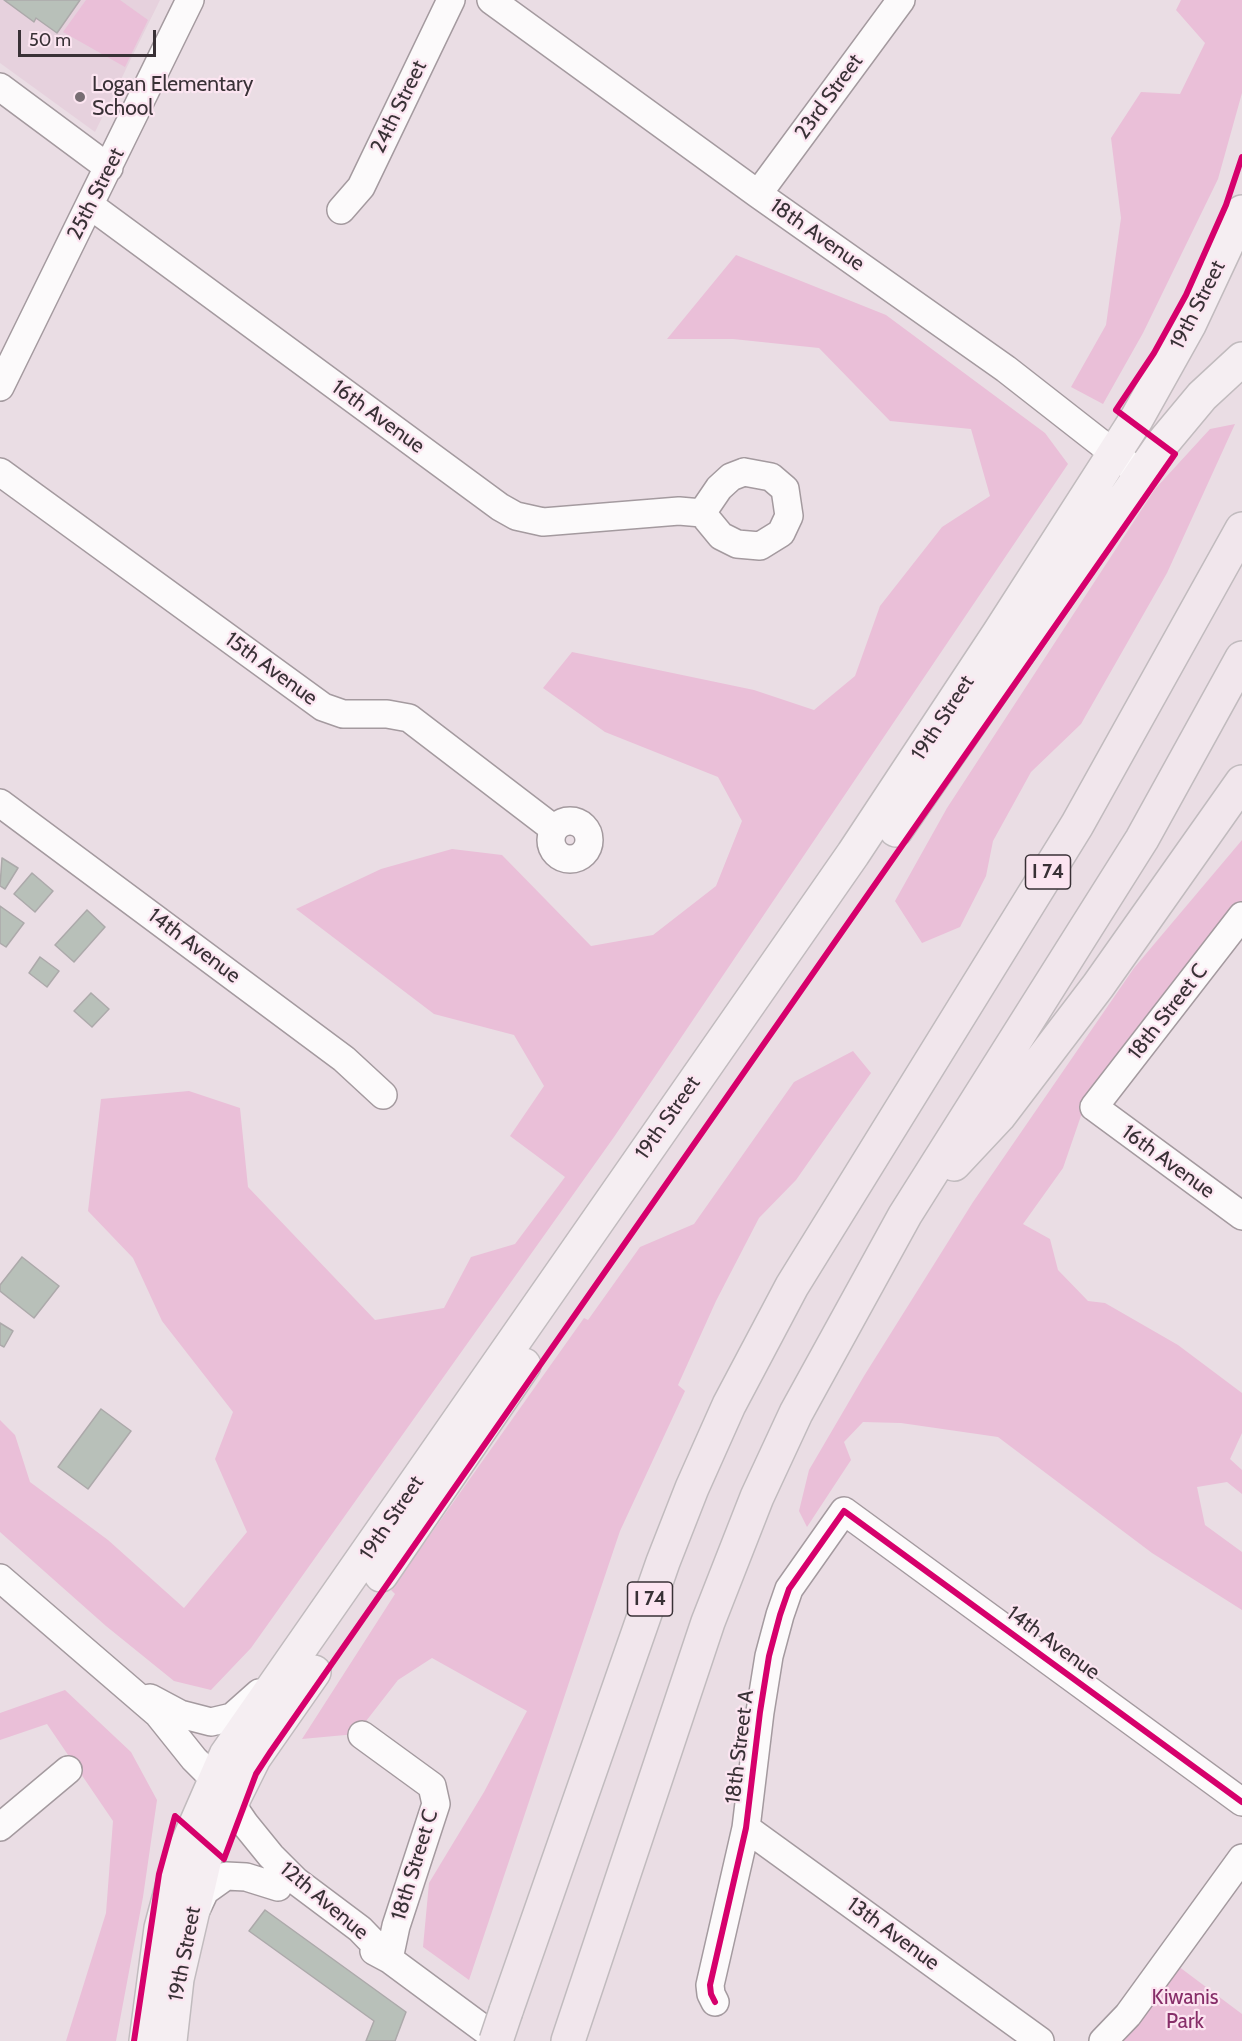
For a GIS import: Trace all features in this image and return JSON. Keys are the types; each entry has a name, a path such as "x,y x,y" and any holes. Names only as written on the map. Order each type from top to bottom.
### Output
{"highway":[{"name":"I 74","path":"501,2031 663,1562 692,1488 729,1405 792,1286 1077,825 1242,529"},
{"path":"568,2041 708,1622 757,1497 796,1413 905,1215 1142,839 1242,658"},
{"path":"905,1215 999,1116 1098,986 1242,782"}],"main road":[{"name":"19th Street","path":"146,2041 161,1928 178,1865 214,1792 226,1755 298,1655 597,1220 853,854 1115,453 1189,325 1242,212"},
{"name":"19th Street","path":"170,2041 177,1979 206,1854 214,1792 254,1758 1140,474 1186,413 1242,359"}],"street":[{"name":"25th Street","path":"0,387 190,0"},
{"name":"24th Street","path":"340,210 361,187 451,0"},
{"name":"18th Avenue","path":"491,0 758,194 1006,369 1140,474"},
{"name":"23rd Street","path":"758,194 901,0"},
{"path":"0,87 109,168"},
{"name":"16th Avenue","path":"90,206 500,507 516,516 543,522 679,511 702,513"},
{"name":"15th Avenue","path":"0,472 323,707 343,714 387,714 409,718 554,829"},
{"name":"14th Avenue","path":"0,803 325,1045 383,1095"},
{"name":"18th Street C","path":"1094,1107 1242,916"},
{"name":"16th Avenue","path":"1094,1107 1242,1216"},
{"name":"14th Avenue","path":"844,1511 1242,1802"},
{"name":"18th Street A","path":"715,2002 711,1994 711,1985 746,1828 769,1656 789,1589 844,1511"},
{"name":"12th Avenue","path":"0,1578 135,1691 158,1714 214,1792 296,1881 360,1929 389,1959"},
{"path":"135,1691 165,1704 180,1714 198,1720 219,1721 232,1717 243,1709 298,1655"},
{"name":"18th Street C","path":"362,1736 432,1786 436,1804 396,1926 389,1959"},
{"path":"0,1827 68,1770"},
{"name":"12th Avenue","path":"214,1792 239,1844 278,1887 342,1935 389,1959 501,2031"},
{"name":"13th Avenue","path":"746,1828 1040,2041"},
{"path":"1103,2041 1128,2014 1242,1858"},
{"path":"190,1922 205,1891 226,1876 246,1877 278,1887"}],"shaded area":[{"name":"Logan Elementary School","path":"0,0 160,0 95,132 0,63"}],"green space":[{"path":"86,0 120,0 148,20 125,67 63,32"},
{"path":"1181,0 1242,0 1242,93 1218,179 1143,333 1103,404 1071,387 1106,325 1121,218 1111,138 1141,92 1180,94 1205,43 1176,10"},
{"path":"736,255 886,315 1045,433 1068,464 614,1137 251,1648 211,1690 174,1681 106,1626 0,1532 0,1420 15,1435 30,1482 108,1540 184,1608 247,1532 215,1459 233,1412 162,1321 133,1258 88,1211 101,1099 189,1091 240,1108 248,1187 375,1320 444,1308 471,1257 515,1244 565,1177 510,1136 544,1086 514,1035 434,1014 296,909 381,869 452,849 502,855 591,946 653,935 716,886 742,821 718,777 605,732 543,688 572,652 754,690 814,710 855,676 880,606 942,527 990,496 971,429 890,421 819,348 733,339 667,339"},
{"path":"1235,424 1167,573 1081,724 1031,772 993,841 986,876 960,927 922,943 895,901 947,808 1155,489 1210,429"},
{"path":"1242,840 1242,902 1083,1110 1063,1168 1023,1224 1050,1239 1058,1270 1088,1301 1105,1303 1178,1345 1242,1393 1242,1433 1230,1459 1242,1470 1242,1494 1227,1482 1197,1487 1205,1525 1242,1552 1242,1610 1152,1553 998,1437 901,1423 863,1422 844,1442 851,1460 807,1527 799,1511 809,1470 864,1376 973,1202 1134,968"},
{"path":"853,1051 871,1073 796,1180 759,1218 716,1301 678,1385 685,1391 620,1531 469,1980 423,1947 429,1883 484,1792 527,1711 432,1658 398,1680 356,1734 302,1739 395,1594 391,1590 584,1318 588,1320 640,1247 694,1224 794,1082"},
{"path":"65,1690 131,1752 157,1800 143,1897 116,2041 66,2041 106,1913 113,1821 47,1724 0,1740 0,1713"},
{"name":"Kiwanis Park","path":"1178,1966 1242,2014 1242,2041 1122,2041"}],"building":[{"path":"4,0 80,0 57,33 36,18 34,22"},
{"path":"2,858 18,868 5,889 0,886"},
{"path":"32,873 53,891 35,912 14,894"},
{"path":"0,906 24,923 6,947 0,943"},
{"path":"87,910 105,927 74,962 55,945"},
{"path":"40,957 59,971 47,987 29,973"},
{"path":"91,993 109,1009 92,1027 74,1011"},
{"path":"22,1257 59,1286 34,1318 0,1291 0,1285"},
{"path":"0,1323 13,1331 4,1347 0,1345"},
{"path":"101,1409 131,1431 88,1489 58,1467"},
{"path":"265,1910 406,2012 395,2041 366,2041 374,2021 249,1931"}],"cycle path":[{"path":"134,2041 159,1874 175,1816 224,1859 256,1774 271,1751 1175,454 1116,410 1154,353 1186,295 1226,205 1242,157"},
{"path":"715,2002 710,1985 746,1828 769,1656 789,1589 844,1511 1242,1802"}],"place":[{"name":"Logan Elementary School","path":"80,97"}]}
